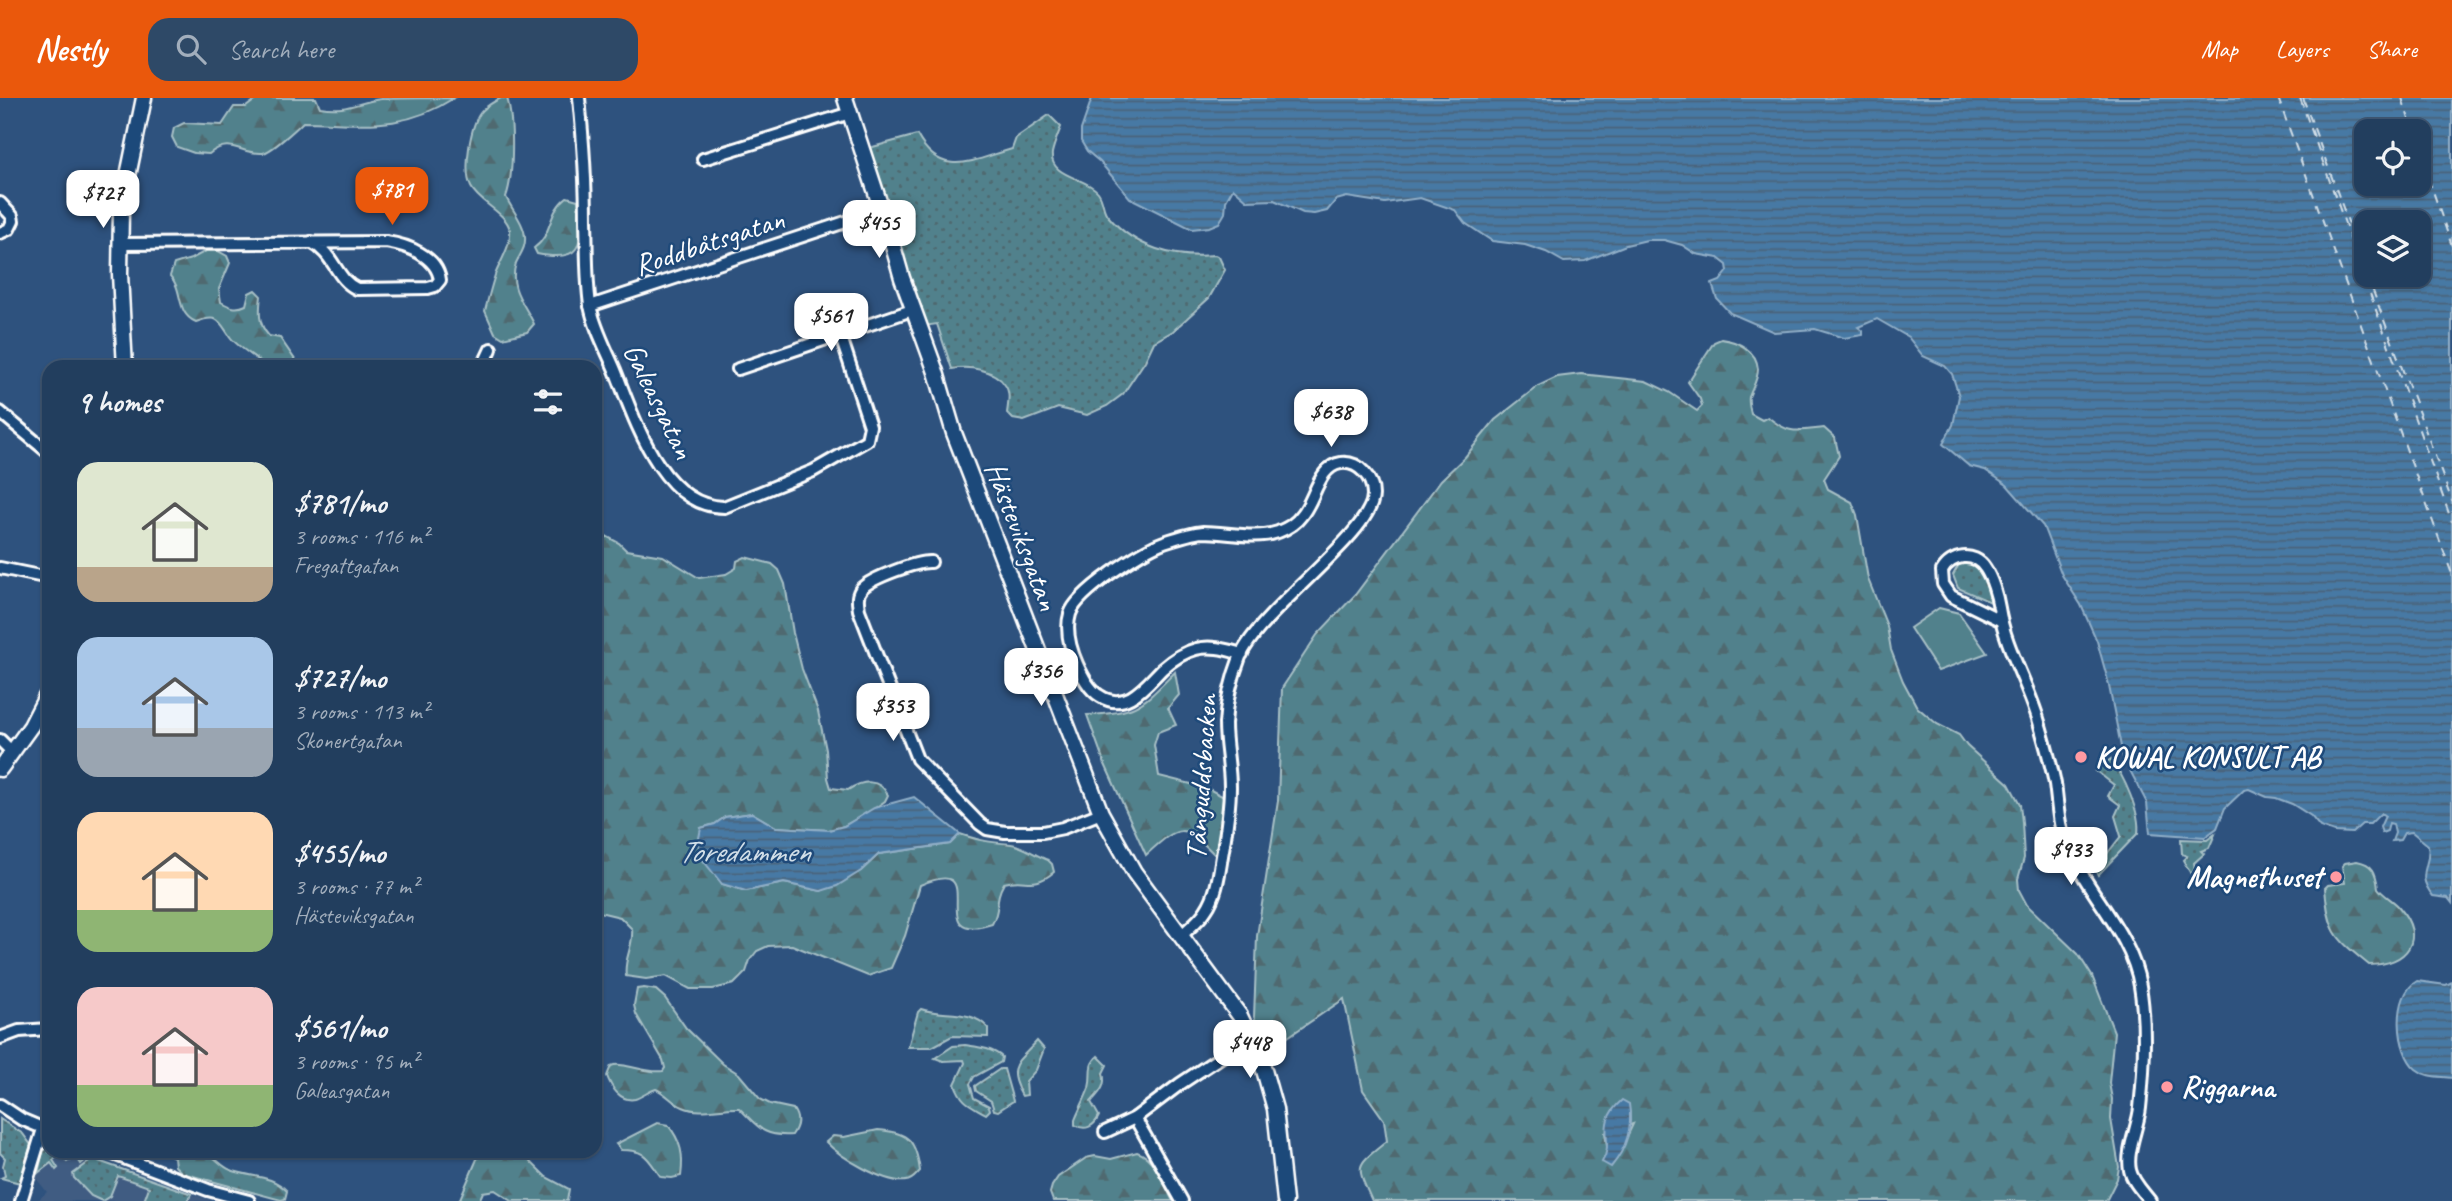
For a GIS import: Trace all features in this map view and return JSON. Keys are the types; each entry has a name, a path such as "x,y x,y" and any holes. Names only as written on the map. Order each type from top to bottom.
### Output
{"street":[{"path":"125,360 120,244 123,190 144,98"},
{"name":"Galeasgatan","path":"579,98 590,306 645,441 670,480 687,495 715,507 740,502 813,471 867,440 870,426 839,334"},
{"name":"Hästeviksgatan","path":"845,98 954,432 1101,813 1134,872 1240,1016 1251,1037 1266,1075 1275,1109 1285,1201"},
{"path":"703,159 850,113"},
{"path":"0,203 13,221 9,229 0,233"},
{"name":"Roddbåtsgatan","path":"590,306 882,210"},
{"path":"120,244 311,242 386,242 405,245 430,262 438,271 439,280 428,288 357,289 340,274 329,254 311,242"},
{"path":"738,369 915,309"},
{"path":"486,360 491,349"},
{"path":"0,412 42,447"},
{"name":"Tånguddsbacken","path":"1182,935 1206,911 1216,890 1229,815 1227,706 1241,654 1288,598 1357,528 1371,510 1372,485 1361,468 1343,463 1330,467 1301,517 1276,533 1200,532 1163,542 1138,555 1078,600 1071,613 1068,631 1072,653 1089,685 1099,696 1110,700 1137,696 1172,661 1197,649 1215,648 1241,654"},
{"path":"2000,620 1951,596 1945,590 1942,571 1949,562 1956,557 1972,557 1985,568 1997,599 2000,620 2038,718 2063,836 2088,886 2135,964 2140,984 2142,1053 2140,1108 2129,1168 2150,1201"},
{"path":"931,562 920,561 906,566 864,586 858,597 859,610 917,759 987,829 1043,832 1063,828 1101,813"},
{"path":"0,568 42,577"},
{"path":"0,769 32,726 42,705"},
{"path":"0,740 13,753"},
{"path":"0,1038 19,1031 42,1029"},
{"path":"1105,1132 1135,1118 1180,1084 1251,1037"},
{"path":"0,1105 20,1119 42,1128"},
{"path":"1135,1118 1182,1201"},
{"path":"20,1201 42,1141"},
{"path":"124,1158 208,1190 249,1201"}],"shaded area":[{"path":"42,1154 42,1158 87,1158 212,1201 37,1201 47,1192 32,1173"}],"green space":[{"path":"258,98 316,98 320,107 338,108 381,99 454,98 435,109 399,121 363,124 303,122 263,153 230,146 209,154 194,153 177,147 172,137 174,128 184,123 222,125 234,107 246,107"},
{"path":"501,98 507,98 512,134 511,175 506,197 525,237 524,248 516,263 514,280 518,295 534,324 527,332 503,338 495,333 485,311 495,275 507,247 510,230 503,218 475,193 468,170 471,135 478,116 487,106"},
{"path":"1049,115 1061,127 1052,153 1056,167 1098,192 1106,214 1119,227 1130,236 1157,249 1185,255 1215,255 1219,257 1225,270 1209,298 1173,331 1154,342 1123,394 1107,406 1087,415 1058,408 1024,421 1013,419 1007,413 1008,391 1001,380 981,370 952,369 937,324 924,326 869,148 917,135 936,158 947,162 971,161 1012,149 1016,138"},
{"path":"567,197 578,200 578,245 573,252 566,255 537,254 534,248 544,237 556,209"},
{"path":"206,251 218,251 227,256 230,263 219,289 221,302 242,307 246,305 249,293 255,290 261,296 260,318 265,331 269,336 280,338 295,360 260,360 231,338 218,321 210,318 196,322 189,318 170,276 174,264"},
{"path":"1721,339 1733,342 1750,352 1757,362 1756,380 1749,397 1751,414 1762,420 1768,417 1788,429 1824,428 1835,438 1839,456 1824,479 1828,489 1852,502 1857,515 1868,579 1887,626 1891,650 1903,681 1917,707 1937,724 1959,735 1967,746 2009,784 2020,804 2024,858 2018,879 2019,890 2027,905 2078,954 2092,976 2114,1032 2109,1083 2112,1099 2111,1119 2119,1167 2117,1179 2106,1201 1372,1201 1361,1166 1387,1141 1384,1120 1363,1090 1344,999 1270,1049 1254,1017 1257,936 1278,801 1282,688 1317,635 1355,595 1441,480 1465,457 1495,420 1538,386 1557,377 1581,374 1646,381 1669,392 1697,411 1702,406 1700,399 1688,382 1714,342","holes":["1633,1124 1616,1160 1603,1162 1608,1153 1605,1133"]},
{"path":"602,534 626,550 663,556 699,578 726,574 736,568 737,561 745,557 772,564 779,570 785,584 802,669 818,711 831,788 848,790 870,782 880,786 888,795 885,801 868,813 844,826 829,830 776,827 752,813 725,817 715,824 701,828 722,884 746,891 784,883 821,891 861,871 879,854 950,844 960,834 979,840 1020,846 1048,860 1054,872 1035,882 1004,883 992,924 971,928 961,923 957,913 956,889 952,881 941,878 920,885 905,936 891,968 868,976 792,945 768,946 757,951 746,972 734,984 713,989 690,989 666,976 646,979 626,976 632,929 620,917 602,913"},
{"path":"1963,563 1976,565 1982,573 1993,603 1958,588 1953,575"},
{"path":"1939,608 1959,613 1987,653 1938,671 1910,628"},
{"path":"1175,672 1179,695 1168,708 1176,725 1158,732 1154,745 1159,776 1207,788 1224,797 1216,856 1196,837 1181,831 1167,837 1146,855 1104,762 1087,715 1117,712 1137,706"},
{"path":"2111,759 2130,794 2137,815 2138,833 2098,875 2095,869 2121,836 2115,816 2120,805 2108,796 2114,785 2096,771"},
{"path":"2215,834 2209,848 2201,851 2204,854 2194,863 2195,869 2191,874 2183,860 2187,856 2182,854 2181,839 2207,840"},
{"path":"2357,861 2367,864 2373,870 2378,888 2399,907 2411,930 2409,948 2403,955 2382,964 2369,965 2348,948 2336,933 2329,916 2325,888 2328,885 2345,883 2342,866"},
{"path":"637,989 656,990 665,998 686,1028 723,1064 739,1074 760,1099 793,1109 797,1122 792,1135 774,1134 761,1129 739,1108 704,1111 690,1109 679,1105 656,1089 635,1099 625,1098 617,1093 607,1076 611,1066 622,1065 649,1071 663,1071 665,1068 636,1014 634,1005"},
{"path":"921,1009 973,1018 988,1028 988,1037 952,1036 932,1047 908,1047"},
{"path":"1037,1041 1044,1049 1036,1070 1026,1081 1027,1095 1022,1096 1014,1071 1020,1059"},
{"path":"953,1046 980,1047 1002,1057 1001,1062 974,1077 970,1084 974,1098 989,1106 990,1110 986,1114 963,1099 955,1084 964,1060 943,1061 935,1058"},
{"path":"1098,1056 1107,1065 1103,1073 1103,1086 1091,1102 1099,1116 1092,1125 1082,1128 1075,1125 1075,1120 1089,1088 1092,1064"},
{"path":"1004,1069 1013,1101 998,1111 994,1110 991,1101 976,1091 975,1086"},
{"path":"0,1119 23,1134 31,1145 20,1183 1,1178 5,1176 5,1158 0,1153"},
{"path":"657,1123 668,1125 679,1143 682,1155 681,1176 661,1177 646,1156 621,1150 616,1144"},
{"path":"878,1130 904,1136 913,1145 920,1171 912,1179 897,1181 875,1174 841,1155 826,1142 833,1136 844,1137"},
{"path":"1137,1152 1154,1165 1173,1201 1053,1201 1050,1193 1058,1177 1086,1158 1095,1156 1111,1159"},
{"path":"42,1155 42,1158 56,1158 53,1160 58,1168 56,1170 51,1163 38,1173"},
{"path":"77,1158 88,1158 81,1164"},
{"path":"174,1158 214,1158 231,1170 261,1177 281,1186 287,1191 285,1199 182,1173 175,1166"},
{"path":"477,1158 527,1158 546,1177 569,1189 567,1201 512,1201 495,1190 483,1192 479,1201 459,1201"},
{"path":"93,1159 192,1194 187,1201 144,1201 149,1187 118,1176 110,1196 102,1201 91,1196 73,1174"}],"water":[{"path":"1092,98 2452,98 2452,903 2448,898 2433,896 2427,888 2424,876 2428,845 2412,832 2404,833 2400,840 2392,841 2395,833 2393,824 2389,823 2387,831 2382,833 2380,827 2385,816 2381,813 2370,824 2362,824 2352,833 2334,832 2320,827 2311,816 2292,804 2249,789 2244,790 2225,808 2217,828 2205,837 2150,833 2147,803 2123,757 2097,641 2081,605 2062,575 2043,526 2007,485 1985,470 1969,466 1943,444 1953,425 1959,396 1952,374 1945,366 1923,356 1908,337 1877,319 1858,327 1863,331 1863,335 1844,338 1815,329 1774,332 1730,313 1717,299 1712,284 1720,281 1728,271 1727,265 1718,258 1696,254 1682,245 1664,240 1647,240 1585,261 1564,262 1525,245 1492,241 1465,223 1455,210 1420,198 1385,203 1347,197 1336,200 1327,211 1314,214 1303,213 1274,200 1248,201 1233,188 1219,223 1192,229 1130,198 1081,141 1081,130"},
{"name":"Toredammen","path":"914,797 960,834 950,844 879,854 861,871 837,886 821,891 784,883 746,891 722,884 702,859 698,843 701,828 715,824 725,817 752,813 776,827 829,830 844,826 874,808"},
{"path":"2417,981 2446,985 2452,982 2452,1078 2420,1072 2409,1061 2404,1050 2400,1011 2403,998"},
{"path":"1622,1100 1629,1104 1629,1129 1625,1145 1611,1167 1602,1162 1607,1147 1607,1125 1613,1109"}],"ferry route":[{"path":"2278,98 2452,574"},
{"path":"2300,98 2452,522"},
{"path":"2303,98 2354,238"},
{"path":"2402,98 2409,119"},
{"path":"2431,185 2452,246"},
{"path":"2372,287 2452,501"}],"place":[{"name":"KOWAL KONSULT AB","path":"2081,757"},
{"name":"Magnethuset","path":"2336,877"},
{"name":"Riggarna","path":"2167,1087"}]}
